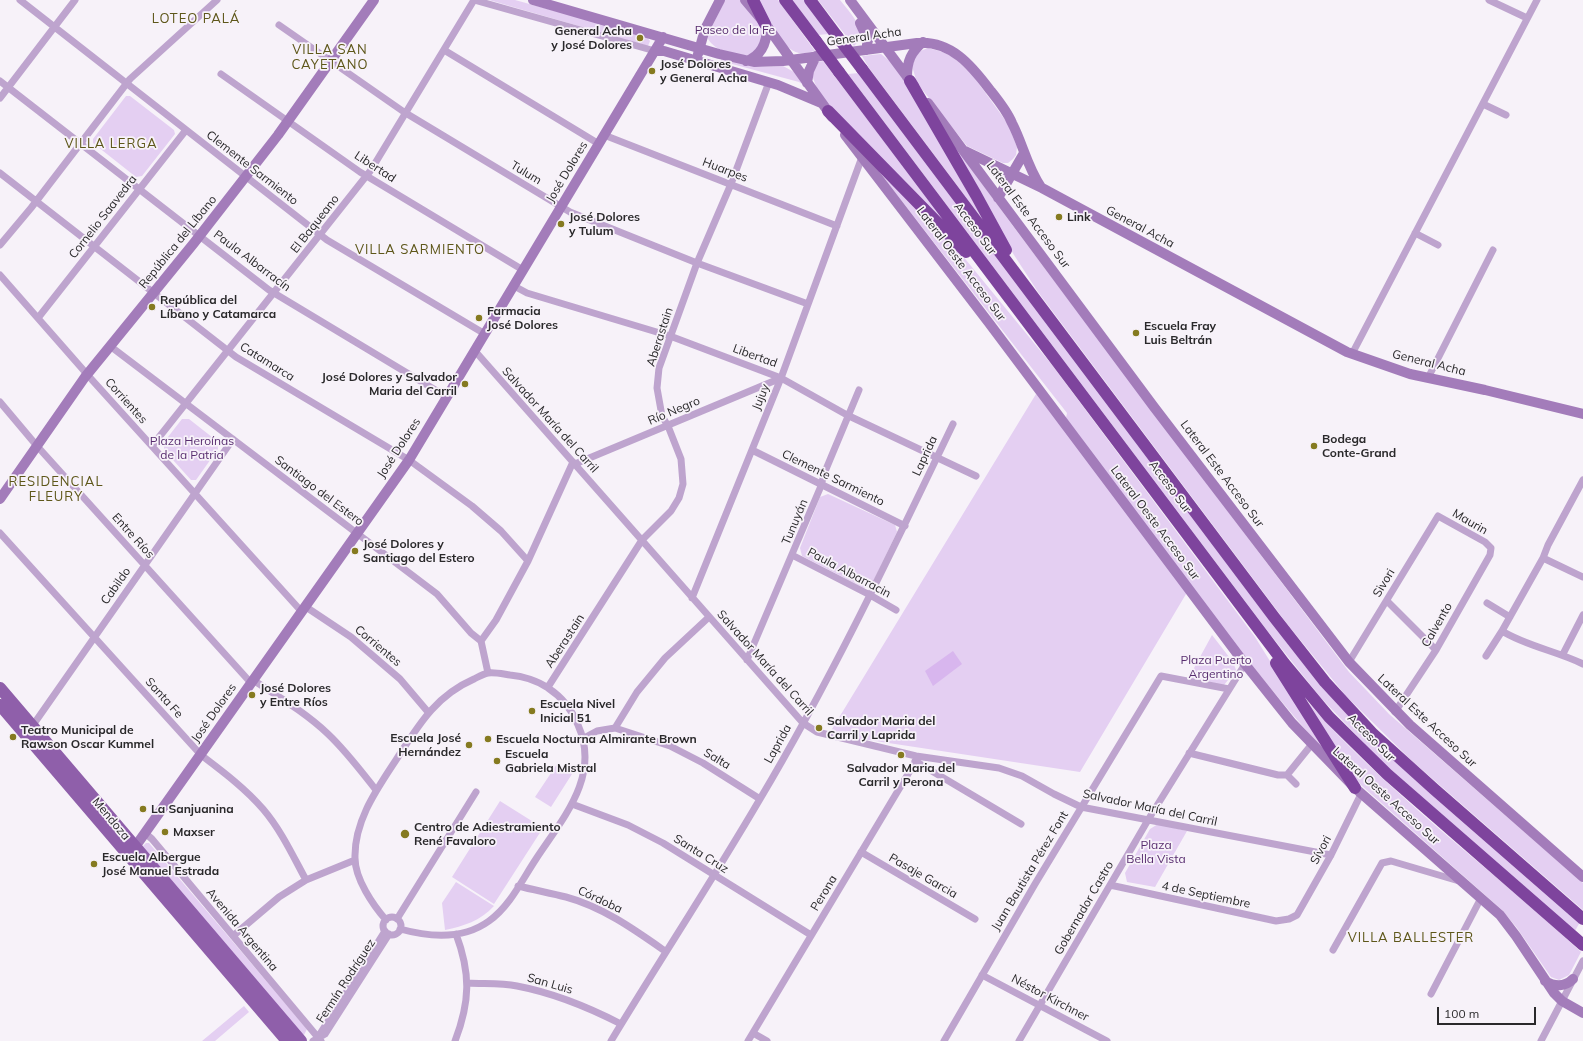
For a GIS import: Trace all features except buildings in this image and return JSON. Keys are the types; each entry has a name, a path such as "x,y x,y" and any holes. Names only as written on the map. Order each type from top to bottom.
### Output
{"highway":[{"path":"753,0 766,25"},
{"name":"Acceso Sur","path":"785,0 1306,690 1362,750 1579,941"},
{"name":"Acceso Sur","path":"810,0 1274,617 1334,692 1373,734 1409,768 1583,918"},
{"path":"908,79 976,195 1023,283"},
{"path":"826,108 1004,291"},
{"path":"1241,605 1358,791"}],"main road":[{"name":"Mendoza","path":"0,688 287,1041"},
{"name":"Mendoza","path":"0,705 301,1041"}],"street":[{"name":"Clemente Sarmiento","path":"20,0 126,84 321,234 485,334"},
{"path":"0,98 75,0"},
{"path":"0,245 36,201 126,84 217,0"},
{"name":"República del Líbano","path":"0,499 87,374 154,293 246,177 288,121 374,0"},
{"path":"474,0 654,51 664,51 769,82 826,108"},
{"name":"El Baqueano","path":"152,446 367,176 474,0"},
{"name":"General Acha","path":"533,0 746,61 766,63 790,60 867,45 884,47 923,42 933,43 946,48 966,61 974,69 1008,115 1030,170 1042,188 1352,354 1410,374 1583,414"},
{"path":"696,60 705,29 720,0"},
{"name":"Lateral Oeste Acceso Sur","path":"745,0 766,25 862,157 990,323 1245,664 1312,744 1358,791 1463,882 1505,921 1554,993 1562,1001 1583,1013"},
{"path":"844,0 864,28 867,45"},
{"name":"Lateral Este Acceso Sur","path":"850,0 1168,425 1349,662 1395,712 1583,877"},
{"path":"1489,0 1527,18"},
{"path":"1352,354 1537,0"},
{"path":"867,22 867,45"},
{"name":"Tulum","path":"279,25 406,113 570,212 698,263 808,304"},
{"path":"746,61 760,52 765,44 766,25"},
{"name":"José Dolores","path":"131,850 201,755 409,460 663,37"},
{"path":"908,79 910,58 914,50 923,42"},
{"name":"Huarpes","path":"444,50 601,140 730,184 837,226"},
{"path":"807,83 809,71 816,56"},
{"name":"Libertad","path":"221,74 367,176 523,270"},
{"name":"Paula Albarracín","path":"0,81 274,293 447,397"},
{"name":"Aberastain","path":"548,687 642,540 671,511 679,498 683,484 681,459 668,426 662,416 657,388 659,368 698,263 769,82"},
{"path":"1483,104 1506,115"},
{"name":"Cornelio Saavedra","path":"38,318 186,130"},
{"path":"963,150 1042,188"},
{"path":"998,198 1024,153"},
{"name":"Jujuy","path":"692,598 781,378 862,157"},
{"name":"Catamarca","path":"0,173 228,351 409,460 472,506 502,531 528,561"},
{"path":"1415,233 1438,245"},
{"path":"1428,378 1493,250"},
{"name":"Corrientes","path":"0,275 152,446 304,609 351,637 400,679 428,712"},
{"name":"Libertad","path":"514,286 528,293 670,336 781,378 847,415 976,476"},
{"name":"Santiago del Estero","path":"110,346 437,594 471,633 481,641"},
{"name":"Salvador María del Carril","path":"475,351 803,723 817,732 915,759 999,768 1022,776 1054,794 1081,806 1330,856"},
{"name":"Río Negro","path":"574,463 668,426 781,378"},
{"name":"Tunuyán","path":"747,660 792,556 821,486 824,474 847,415 859,390"},
{"name":"Entre Ríos","path":"0,402 37,446 144,565 252,682 297,709 328,734 376,790"},
{"name":"Laprida","path":"611,1041 665,951 760,799 803,723 905,526 953,424"},
{"name":"Cabildo","path":"29,738 32,726 233,439"},
{"name":"Clemente Sarmiento","path":"752,450 821,486 905,526"},
{"path":"488,673 481,641 496,620 528,561 574,463"},
{"path":"1486,656 1502,631 1543,558 1548,545 1583,480"},
{"name":"Sivori","path":"1349,662 1438,516"},
{"name":"Maurin","path":"1438,516 1485,542 1491,548"},
{"name":"Santa Fe","path":"0,533 201,755 231,778 263,809 306,880"},
{"name":"Calvento","path":"1395,712 1436,650 1490,555 1491,548"},
{"name":"Paula Albarracin","path":"792,556 870,595 896,610"},
{"path":"1543,558 1583,578"},
{"path":"1387,601 1436,650"},
{"path":"1487,603 1510,617"},
{"path":"1563,654 1583,616"},
{"path":"584,738 597,731 615,728 637,692 665,658 709,617"},
{"path":"1502,631 1513,638 1563,654 1583,664"},
{"name":"Gobernador Castro","path":"1019,1041 1148,820 1245,664"},
{"path":"386,920 375,908 364,890 355,860 356,843 361,822 376,790 428,712 440,699 464,683 488,673 516,675 548,687 572,712 584,738 586,759 583,781 572,804 507,904 489,921 474,929 456,934 433,936 400,929"},
{"name":"Juan Bautista Pérez Font","path":"944,1041 1081,806 1161,676 1229,689"},
{"path":"15,723 32,726"},
{"name":"Salta","path":"615,728 676,749 703,763 760,799"},
{"path":"1287,775 1312,744"},
{"path":"1189,753 1278,775 1287,775 1296,784"},
{"path":"915,759 1021,824"},
{"name":"Perona","path":"748,1041 915,759"},
{"name":"Sívori","path":"1297,915 1330,856 1358,791"},
{"path":"397,919 476,792"},
{"name":"Santa Cruz","path":"572,804 628,825 663,843 811,935"},
{"name":"Avenida Argentina","path":"145,833 152,839 233,936 317,1040"},
{"name":"Pasaje Garcia","path":"861,852 975,919"},
{"path":"233,936 279,897 306,880 355,860"},
{"path":"1333,950 1382,863 1391,861 1463,882"},
{"name":"Córdoba","path":"518,886 567,897 600,910 635,930 665,951"},
{"name":"4 de Septiembre","path":"1110,886 1276,921 1290,919 1297,915"},
{"path":"1431,994 1481,898"},
{"path":"386,920 392,918 397,919"},
{"path":"386,920 384,924 387,933 396,934 400,929 400,924 397,919"},
{"name":"Fermín Rodríguez","path":"317,1040 387,933"},
{"path":"455,1041 462,1022 468,983 465,957 456,934"},
{"path":"1541,1041 1583,961"},
{"name":"Néstor Kirchner","path":"982,975 1040,1005 1098,1039 1107,1041"},
{"path":"1545,981 1558,985 1568,983 1574,979"},
{"name":"San Luis","path":"468,983 516,986 555,995 591,1009 621,1024"},
{"path":"753,1033 767,1041"}],"green space":[{"path":"489,0 515,0 646,36 650,41 648,46"},
{"name":"Paseo de la Fe","path":"725,0 740,0 763,29 759,48 752,53 743,56 731,54 718,49 709,41 707,36"},
{"path":"756,0 778,0 815,51 799,53 786,45 774,31"},
{"path":"791,0 805,0 828,34 818,35"},
{"path":"818,0 840,0 853,16 857,22 860,35 859,40 854,46"},
{"path":"928,48 943,52 953,57 971,73 1008,124 1017,147 1016,155 1008,163 1003,163 967,146 917,83 912,66 918,52"},
{"path":"881,54 896,66 986,224 869,68 862,56"},
{"path":"721,58 760,67 783,66 794,72 805,86 799,82 721,61"},
{"path":"823,61 955,234 840,119 818,91 813,78 813,72 818,62"},
{"path":"859,73 1280,634 1320,685 1372,741 1580,922 1575,931 1384,764 1321,698 1269,633 848,74"},
{"path":"126,96 130,96 174,130 175,134 142,176 136,177 93,143 93,139"},
{"path":"928,109 1013,226 1349,672 1389,714 1583,883 1583,910 1412,761 1346,696 1288,625 1038,292 1014,255"},
{"path":"859,146 962,255 1052,365 1255,637 1329,756 1226,633 1066,418 1067,413"},
{"path":"1036,394 1189,589 1080,772 829,734"},
{"name":"Plaza Heroínas de la Patria","path":"182,419 189,419 217,441 218,449 196,480 191,480 164,450 164,442"},
{"path":"828,494 895,525 897,532 871,586 864,588 802,556 800,548 820,497"},
{"name":"Plaza Puerto Argentino","path":"1212,635 1233,662 1236,670 1224,685 1188,679"},
{"path":"1300,693 1332,729 1366,763 1581,952 1569,975 1559,980 1551,977 1517,928 1502,910 1362,786 1348,770"},
{"path":"557,764 572,774 551,807 535,797"},
{"path":"500,801 543,828 494,904 452,877"},
{"name":"Plaza Bella Vista","path":"1158,824 1187,831 1155,887 1127,882 1125,873 1150,829"},
{"path":"146,843 149,843 307,1029 304,1035 142,847"},
{"path":"456,882 494,906 483,916 471,922 459,927 445,930 442,903"},
{"path":"244,1006 249,1012 215,1041 202,1041"}],"shaded area":[{"path":"953,651 962,664 933,686 925,671"}],"place":[{"name":"General Acha y José Dolores","path":"640,38"},
{"name":"José Dolores y General Acha","path":"652,71"},
{"name":"Link","path":"1059,217"},
{"name":"José Dolores y Tulum","path":"561,224"},
{"name":"República del Líbano y Catamarca","path":"152,307"},
{"name":"Farmacia José Dolores","path":"479,318"},
{"name":"Escuela Fray Luis Beltrán","path":"1136,333"},
{"name":"José Dolores y Salvador Maria del Carril","path":"465,384"},
{"name":"Bodega Conte-Grand","path":"1314,446"},
{"name":"José Dolores y Santiago del Estero","path":"355,551"},
{"name":"José Dolores y Entre Ríos","path":"252,695"},
{"name":"Escuela Nivel Inicial 51","path":"532,711"},
{"name":"Salvador Maria del Carril y Laprida","path":"819,728"},
{"name":"Teatro Municipal de Rawson Oscar Kummel","path":"13,737"},
{"name":"Escuela Nocturna Almirante Brown","path":"488,739"},
{"name":"Escuela José Hernández","path":"469,745"},
{"name":"Salvador Maria del Carril y Perona","path":"901,755"},
{"name":"Escuela Gabriela Mistral","path":"497,761"},
{"name":"La Sanjuanina","path":"143,809"},
{"name":"Maxser","path":"165,832"},
{"name":"Centro de Adiestramiento René Favaloro","path":"405,834"},
{"name":"Escuela Albergue José Manuel Estrada","path":"94,864"}],"district":[{"name":"LOTEO PALÁ","path":"196,19"},
{"name":"VILLA SAN CAYETANO","path":"330,58"},
{"name":"VILLA LERGA","path":"111,144"},
{"name":"VILLA SARMIENTO","path":"420,250"},
{"name":"RESIDENCIAL FLEURY","path":"56,490"},
{"name":"VILLA BALLESTER","path":"1411,938"}]}
